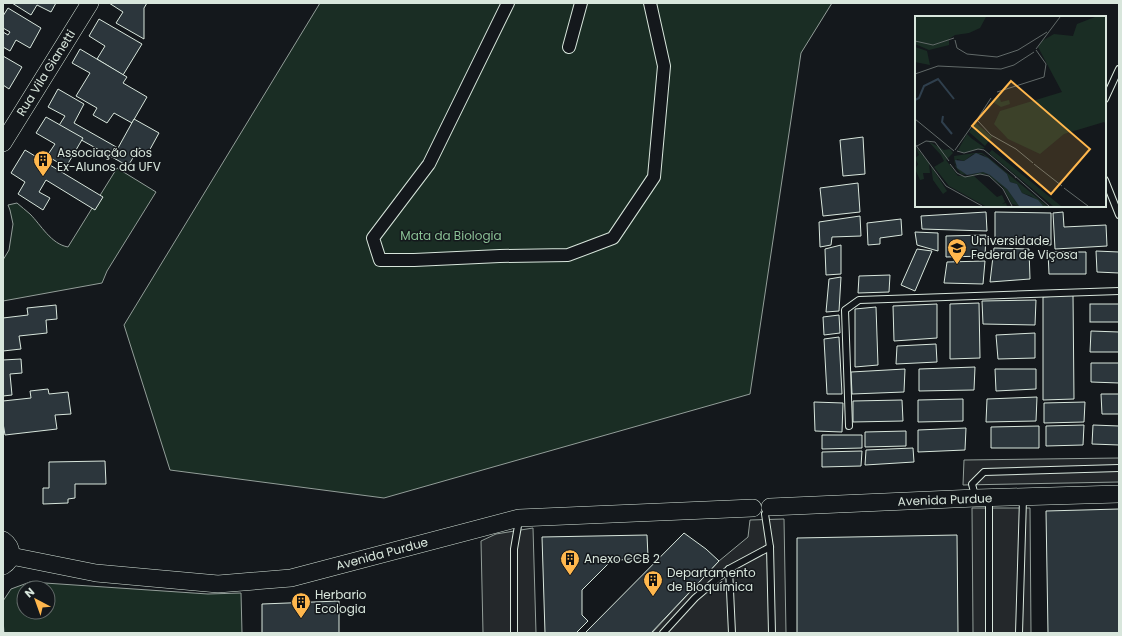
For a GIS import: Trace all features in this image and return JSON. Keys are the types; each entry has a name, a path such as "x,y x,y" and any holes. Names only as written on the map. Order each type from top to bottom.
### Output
{"street":[{"name":"Rua Vila Gianetti","path":"3,143 90,3"},
{"path":"508,3 429,164 372,238 380,260 568,255 613,238 654,177 664,66 650,3"},
{"path":"569,47 581,3"},
{"name":"Avenida Purdue","path":"7,561 96,573 218,584 291,578 519,518 763,510 983,498 1119,494"},
{"path":"3,540 8,543 10,547 7,561"}],"lane":[{"path":"1106,97 1119,69"},
{"path":"1106,182 1119,215"},
{"path":"1106,201 1113,200"},
{"path":"849,426 845,310 859,300 1119,291"},
{"path":"989,633 983,498 972,484 984,472 1119,468"},
{"path":"1019,633 1023,497"},
{"path":"763,510 770,547 772,633"},
{"path":"514,633 514,549 519,518"},
{"path":"663,633 695,598 729,569 770,547"},
{"path":"729,569 732,633"}],"green space":[{"name":"Mata da Biologia","path":"320,3 832,3 801,53 750,394 384,498 170,470 124,325"},
{"path":"117,168 156,192 107,271 102,283 3,301 3,260 9,250 13,224 8,205 17,203 30,214 51,238 68,247"},
{"path":"56,584 208,594 241,593 242,633 4,633 3,601 11,589 16,587 16,620 56,620"}],"shaded area":[{"path":"1119,458 1119,482 963,485 964,460"},
{"path":"972,508 1030,508 1031,633 973,633"},
{"path":"784,519 786,633 652,633 719,561 748,537 750,520"},
{"path":"533,528 536,633 483,633 481,541 496,534"}],"building":[{"path":"12,3 56,3 51,12 37,5 31,15"},
{"path":"109,3 147,3 144,8 144,39 116,23 123,12"},
{"path":"8,8 41,28 30,48 16,40 10,51 3,47 3,32 8,35 10,32 3,28 3,16"},
{"path":"99,19 142,44 123,75 97,59 105,46 89,36"},
{"path":"80,49 127,77 123,83 147,97 132,123 114,113 107,123 93,115 97,108 76,96 90,73 72,63"},
{"path":"3,56 22,67 9,89 3,85"},
{"path":"58,89 84,104 74,123 118,148 134,119 159,133 148,153 139,148 128,166 58,127 65,116 48,107"},
{"path":"46,117 83,138 66,167 47,156 55,144 36,133"},
{"path":"863,137 865,174 843,176 840,140"},
{"name":"Associação dos Ex-Alunos da UFV","path":"25,150 103,197 95,210 46,180 39,192 50,198 43,210 18,194 25,182 11,173"},
{"path":"858,183 860,212 823,216 820,188"},
{"path":"986,212 987,231 922,229 921,216"},
{"path":"995,212 1051,213 1051,245 995,244"},
{"path":"1063,212 1064,227 1106,225 1107,246 1055,249 1053,213"},
{"path":"860,216 861,236 832,237 831,245 820,247 819,222"},
{"path":"901,219 902,235 880,238 880,244 868,245 867,223"},
{"path":"915,232 938,233 938,251 917,245"},
{"path":"986,235 985,256 946,257 946,236"},
{"path":"841,245 841,274 826,275 825,249"},
{"path":"994,248 1029,249 1030,279 990,282"},
{"path":"917,249 932,251 915,291 901,285"},
{"path":"1096,251 1119,252 1119,273 1097,272"},
{"path":"1048,252 1086,252 1086,274 1049,274"},
{"path":"985,261 983,284 944,283 947,262"},
{"path":"890,275 889,292 858,293 859,276"},
{"path":"841,277 839,311 826,312 829,279"},
{"path":"1073,295 1074,399 1043,400 1043,297"},
{"path":"1036,300 1035,325 983,324 982,301"},
{"path":"979,303 980,358 950,359 950,304"},
{"path":"937,304 937,338 894,341 893,306"},
{"path":"1090,304 1119,304 1119,322 1090,322"},
{"path":"56,305 57,319 46,320 47,333 19,336 21,349 3,351 3,318 28,315 27,308"},
{"path":"876,307 878,365 855,367 855,309"},
{"path":"839,315 840,333 824,335 823,317"},
{"path":"1091,331 1119,332 1119,352 1090,352"},
{"path":"1035,333 1035,358 998,359 996,335"},
{"path":"839,337 842,394 827,394 824,339"},
{"path":"936,344 937,362 896,364 897,346"},
{"path":"21,359 22,373 10,374 12,395 3,396 3,360"},
{"path":"1091,363 1119,363 1119,383 1091,382"},
{"path":"975,367 974,390 919,391 919,369"},
{"path":"905,369 904,392 852,394 851,372"},
{"path":"995,369 1036,369 1036,389 996,391"},
{"path":"48,389 49,394 68,392 71,414 55,415 57,429 5,435 3,423 3,401 31,398 30,391"},
{"path":"1101,394 1119,394 1119,414 1102,414"},
{"path":"1037,397 1036,421 986,422 987,399"},
{"path":"963,399 963,421 918,422 918,400"},
{"path":"902,400 903,421 853,422 853,401"},
{"path":"814,402 843,403 842,432 815,431"},
{"path":"1085,402 1084,422 1044,423 1044,403"},
{"path":"1084,425 1083,445 1046,446 1046,426"},
{"path":"1093,425 1119,426 1119,445 1092,444"},
{"path":"1039,426 1039,448 991,448 991,427"},
{"path":"966,428 965,450 918,452 918,430"},
{"path":"906,431 906,446 865,447 865,432"},
{"path":"822,435 862,435 862,448 822,449"},
{"path":"913,448 914,462 865,465 866,450"},
{"path":"862,451 861,466 822,467 822,452"},
{"path":"105,461 106,484 75,484 75,498 68,499 68,503 43,504 43,488 49,488 49,462"},
{"path":"1119,509 1119,633 1048,633 1046,511"},
{"name":"Departamento de Bioquímica","path":"684,533 706,549 719,561 651,633 585,633"},
{"name":"Anexo CCB 2","path":"647,535 648,557 611,561 582,590 582,615 588,621 576,633 545,633 542,537"},
{"path":"957,535 958,633 797,633 797,538"},
{"name":"Herbario Ecologia","path":"339,601 339,633 262,633 262,604"}],"place":[{"name":"Associação dos Ex-Alunos da UFV","path":"43,177"},
{"name":"Universidade Federal de Viçosa","path":"957,265"},
{"name":"Anexo CCB 2","path":"570,576"},
{"name":"Departamento de Bioquímica","path":"653,597"},
{"name":"Herbario Ecologia","path":"301,619"}]}
